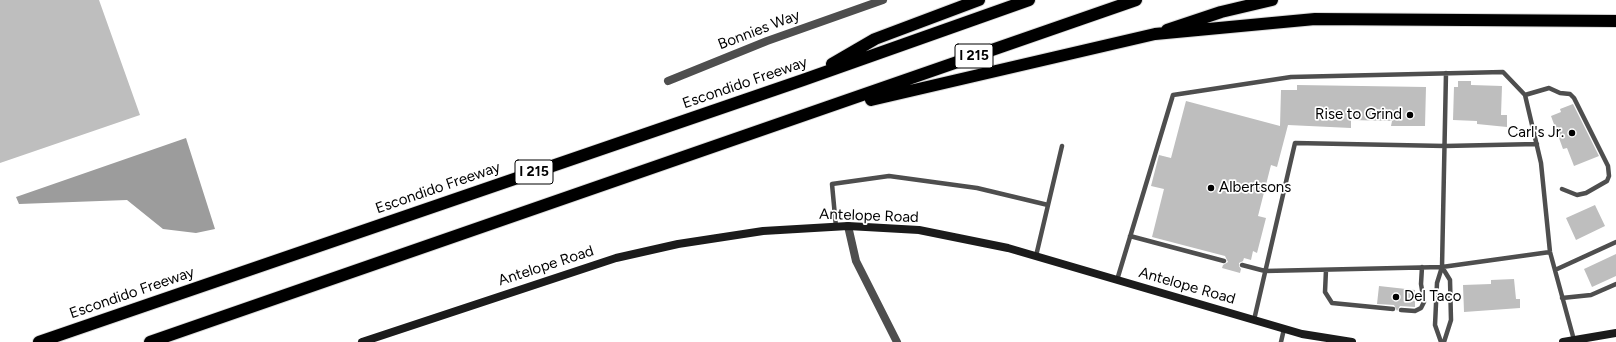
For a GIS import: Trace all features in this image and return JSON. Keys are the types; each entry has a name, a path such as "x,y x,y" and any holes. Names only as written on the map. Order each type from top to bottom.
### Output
{"highway":[{"path":"803,80 875,40 979,0"},
{"name":"Escondido Freeway","path":"39,342 803,80 1028,0"},
{"name":"I 215","path":"150,342 1136,0"},
{"path":"813,113 1154,34 1220,12 1272,0"},
{"path":"1154,34 1315,19 1616,21"}],"main road":[{"name":"Antelope Road","path":"362,342 616,258 678,244 763,231 848,226 919,230 960,237 1036,256 1302,334 1352,342"},
{"path":"1563,342 1616,333"}],"street":[{"name":"Bonnies Way","path":"668,81 767,41 883,0"},
{"path":"848,226 856,261 897,342"}],"lane":[{"path":"1117,280 1173,95 1291,77 1503,72 1525,95 1541,163 1550,252 1574,340"},
{"path":"1441,342 1435,325 1437,283 1442,267 1446,73"},
{"path":"1525,95 1549,88 1560,93 1570,94 1574,98 1608,166 1609,176 1607,181 1586,193 1577,195 1562,189"},
{"path":"1254,320 1295,143 1445,146 1537,144"},
{"path":"1036,256 1062,146"},
{"path":"836,227 832,184 890,176 977,188 1048,205"},
{"path":"1130,236 1224,261"},
{"path":"1555,270 1616,242"},
{"path":"1242,265 1266,271 1422,268 1442,267 1550,252"},
{"path":"1442,267 1450,280 1450,320 1444,342"},
{"path":"1401,310 1415,311 1420,308 1424,302 1421,284 1422,268"},
{"path":"1326,270 1325,292 1328,299 1332,303 1392,309"},
{"path":"1562,298 1591,295 1616,284"},
{"path":"1281,342 1284,329"}],"shaded area":[{"path":"186,138 215,229 196,233 163,229 127,200 19,204 16,197"}],"building":[{"path":"0,0 99,0 140,115 0,163"},
{"path":"1458,81 1471,81 1471,85 1502,86 1501,115 1507,115 1507,127 1477,124 1477,121 1453,120 1454,87 1458,87"},
{"name":"Albertsons","path":"1297,85 1426,87 1425,126 1391,126 1392,121 1351,120 1351,128 1288,125 1277,167 1271,165 1258,216 1266,218 1257,253 1253,251 1251,260 1244,258 1243,261 1239,263 1241,269 1240,273 1222,268 1223,265 1228,262 1225,256 1152,237 1164,189 1151,186 1159,155 1171,158 1186,101 1280,126 1281,90 1297,90"},
{"path":"1573,104 1599,156 1574,166 1567,148 1563,149 1551,116 1561,112 1560,109"},
{"path":"1595,205 1605,226 1576,240 1566,218"},
{"path":"1616,254 1616,276 1592,287 1584,269"},
{"path":"1514,279 1516,299 1520,299 1520,308 1464,312 1463,285 1491,284 1491,280"},
{"path":"1379,286 1415,290 1415,307 1400,306 1397,311 1394,305 1377,304"}],"place":[{"name":"Rise to Grind","path":"1410,115"},
{"name":"Carl's Jr.","path":"1572,133"},
{"name":"Albertsons","path":"1211,188"},
{"name":"Del Taco","path":"1396,297"}]}
